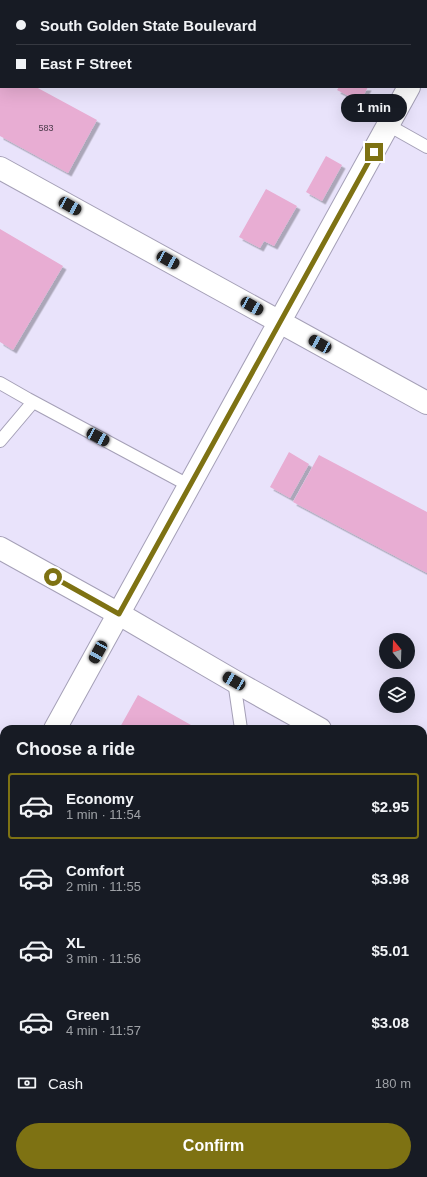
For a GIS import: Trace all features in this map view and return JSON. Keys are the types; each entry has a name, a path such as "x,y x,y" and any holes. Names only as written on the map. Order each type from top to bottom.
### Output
{"street":[{"path":"57,725 408,88"},
{"path":"0,168 427,402"},
{"path":"0,548 313,725"}],"lane":[{"path":"388,125 427,147"},
{"path":"0,382 33,402 190,486"},
{"path":"0,441 33,402"},
{"path":"234,681 240,725"}],"building":[{"path":"0,88 38,88 97,120 68,173 0,136"},
{"path":"338,88 367,88 360,102 337,90"},
{"path":"326,156 342,165 322,201 306,192"},
{"path":"266,189 297,206 274,246 264,241 260,248 239,237"},
{"path":"0,229 63,266 13,350 0,342"},
{"path":"289,452 309,464 290,498 270,487"},
{"path":"319,455 427,512 427,573 293,502"},
{"path":"138,695 191,725 121,725"}],"route":[{"path":"53,577 119,614 374,152"}]}
